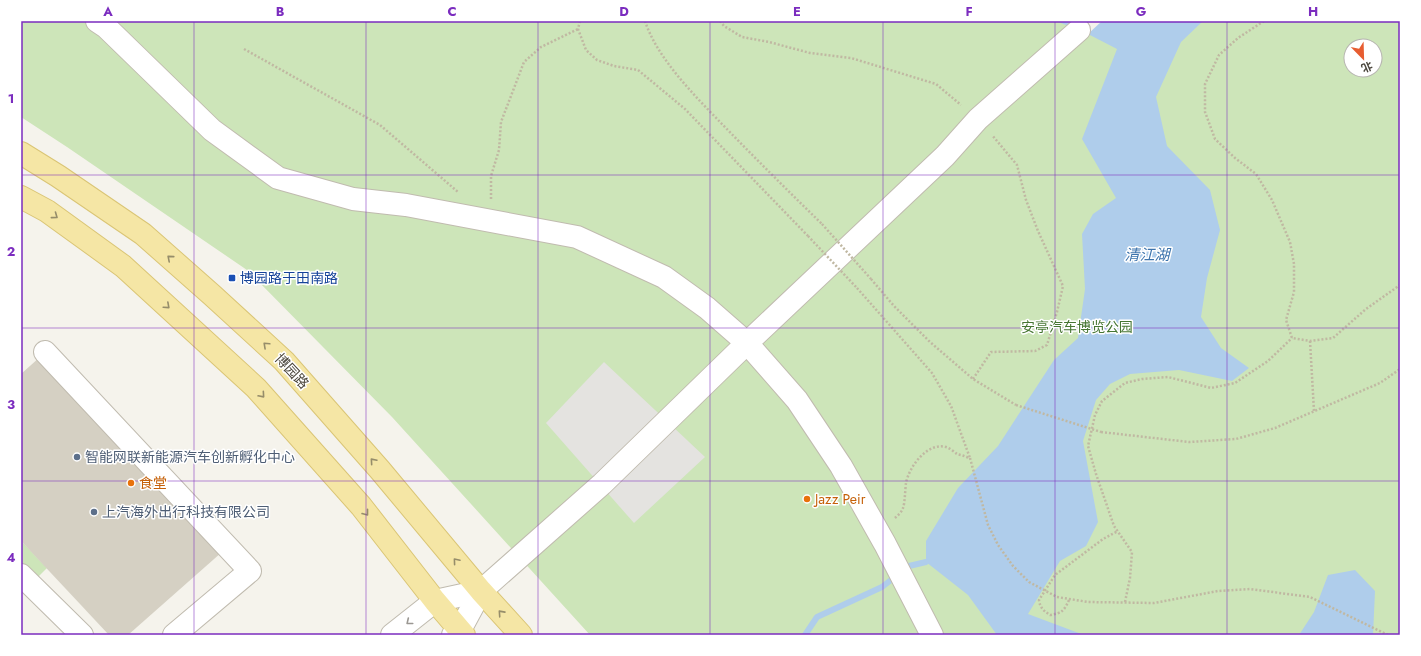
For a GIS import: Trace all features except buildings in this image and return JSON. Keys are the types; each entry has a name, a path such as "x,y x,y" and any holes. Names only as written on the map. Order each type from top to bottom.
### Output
{"main road":[{"name":"博园路","path":"21,153 58,176 143,234 284,361 380,470 481,591 521,635"},
{"path":"21,197 47,211 123,266 256,388 361,506 459,633"}],"street":[{"path":"97,21 106,27 212,130 278,178 353,200 406,205 577,237 664,277 707,308 747,343 797,400 841,466 886,544 932,634"},
{"path":"459,633 481,591 602,484 747,343 945,156 978,118 1079,30"},
{"path":"45,352 250,570 174,635"},
{"path":"21,574 82,635"},
{"path":"392,635 435,600 481,591"}],"path":[{"path":"580,21 578,29 586,50 597,60 614,66 638,70 685,109 858,288 932,373 951,406 970,458 988,525 998,545 1013,566 1029,582 1057,597 1088,602 1154,603 1218,591 1250,589 1310,597 1388,635"},
{"path":"645,21 648,30 660,52 698,99 822,224 894,306 930,342 973,379 1016,405 1101,432 1189,442 1236,440 1275,428 1380,383 1400,369"},
{"path":"720,21 724,26 742,37 769,42 810,53 851,58 936,84 978,118 1017,165 1026,200 1038,231 1063,286 1047,346 1035,351 992,352 973,379"},
{"path":"1264,21 1238,38 1219,55 1205,84 1206,112 1215,139 1235,158 1256,174 1272,200 1290,242 1294,264 1294,292 1286,320 1292,338"},
{"path":"491,221 491,176 499,150 501,122 524,62 541,47 578,29"},
{"path":"244,49 380,124 462,196"},
{"path":"1292,338 1310,341 1332,338 1366,309 1400,285"},
{"path":"1125,602 1130,578 1132,552 1114,526 1106,506 1088,446 1095,415 1102,401 1125,384 1142,378 1168,377 1211,388 1235,383 1268,361 1292,338"},
{"path":"1310,341 1314,411"},
{"path":"872,520 896,518 902,512 904,506 906,481 917,460 926,451 934,448 946,447 970,458"},
{"path":"1069,600 1067,606 1061,613 1050,615 1042,610 1040,605 1040,600 1055,575 1103,539 1118,531"}],"green space":[{"name":"安亭汽车博览公园","path":"21,21 1400,21 1400,635 590,635 392,417 247,270 21,117"},
{"path":"21,541 47,568 34,581 21,567"}],"shaded area":[{"path":"604,362 705,457 634,523 546,423"}],"water":[{"name":"清江湖","path":"1056,21 1203,21 1181,42 1156,97 1167,146 1210,190 1220,230 1207,278 1201,317 1221,348 1249,368 1232,381 1179,370 1130,374 1110,384 1096,400 1083,441 1098,522 1086,546 1060,561 1028,614 1084,635 997,635 968,595 926,562 926,541 958,488 998,446 1054,360 1078,338 1085,289 1082,234 1093,214 1116,198 1082,139 1117,49 1088,34"},
{"path":"1355,570 1375,591 1373,635 1299,635 1314,612 1328,575"}],"pier":[{"path":"1072,21 1102,21 1088,34 1067,26"}],"waterway":[{"path":"805,635 817,617 882,587 909,566 926,562"}],"place":[{"name":"博园路于田南路","path":"232,278"},
{"name":"智能网联新能源汽车创新孵化中心","path":"77,457"},
{"name":"食堂","path":"131,483"},
{"name":"Jazz Peir","path":"807,499"},
{"name":"上汽海外出行科技有限公司","path":"94,512"}]}
